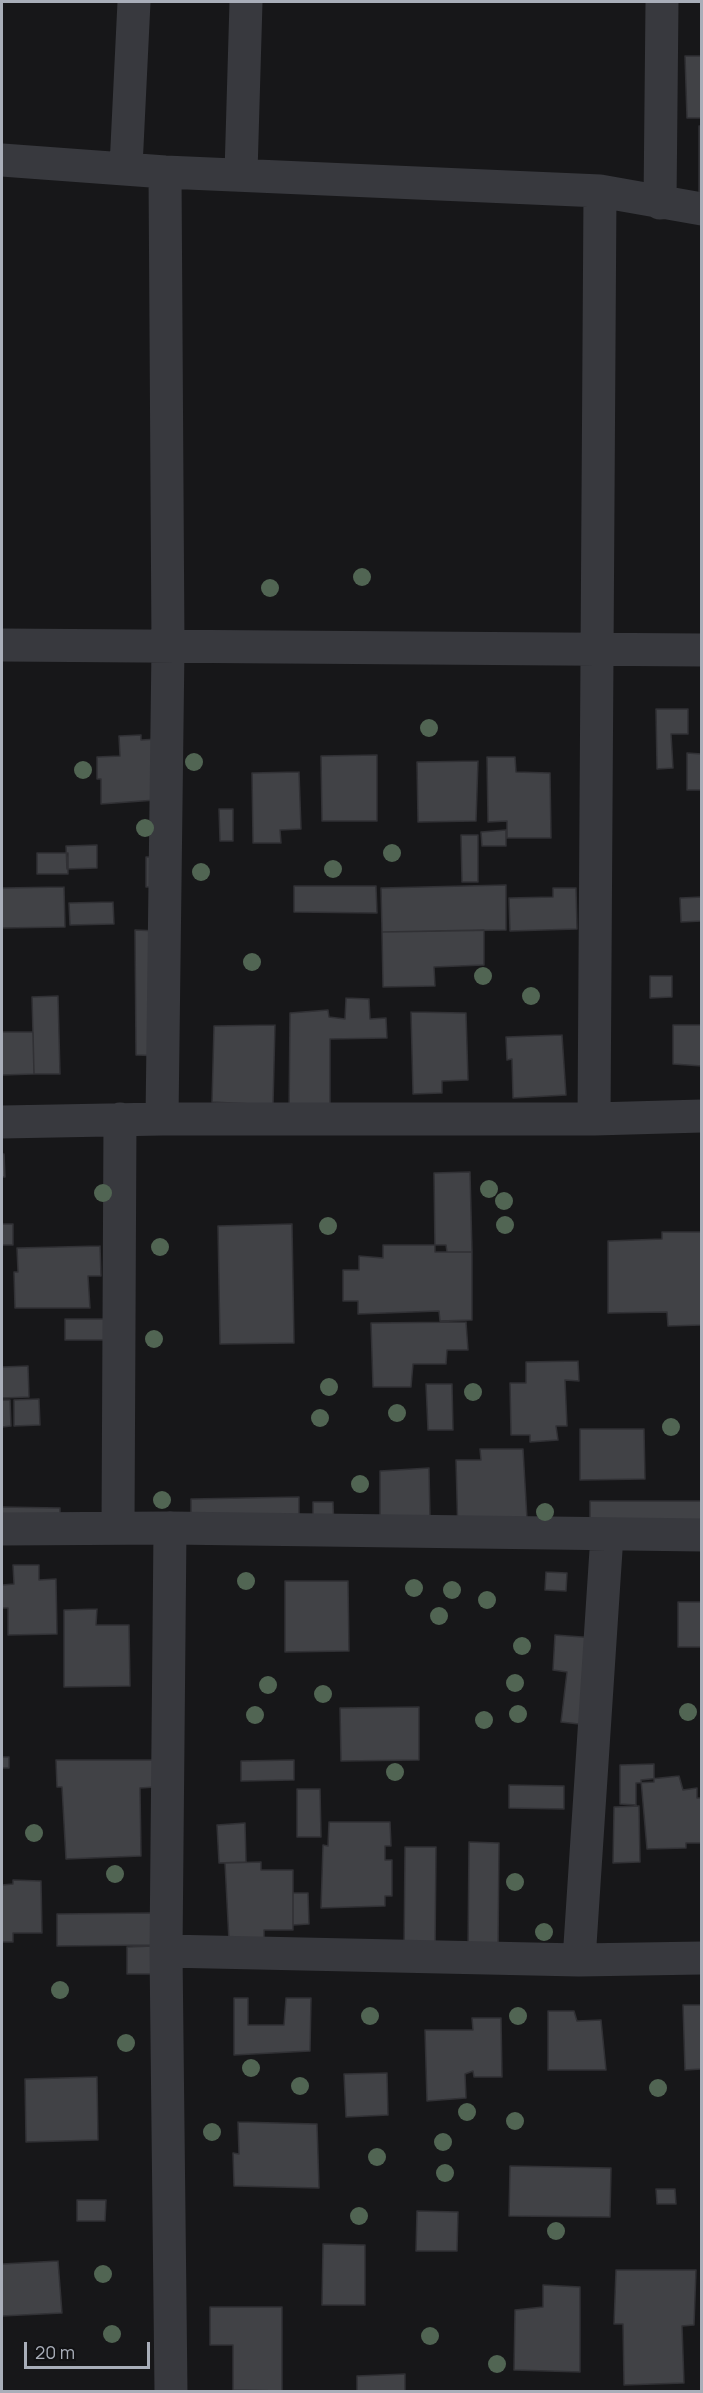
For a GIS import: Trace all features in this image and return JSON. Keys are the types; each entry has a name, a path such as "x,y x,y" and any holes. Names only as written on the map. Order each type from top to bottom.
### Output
{"street":[{"path":"126,167 134,2"},
{"path":"241,173 246,2"},
{"path":"660,203 662,2"},
{"path":"2,160 126,167 165,172 241,173 600,191 702,209"},
{"path":"162,1119 168,647 165,172"},
{"path":"594,1119 600,191"},
{"path":"2,645 702,650"},
{"path":"2,1122 120,1119 594,1119 702,1116"},
{"path":"118,1528 120,1119"},
{"path":"2,1528 702,1535"},
{"path":"170,1528 166,1952 171,2391"},
{"path":"579,1960 607,1535"},
{"path":"166,1952 579,1960 702,1959"}],"building":[{"path":"685,56 702,56 702,118 687,118"},
{"path":"699,126 702,126 702,199 699,199"},
{"path":"656,709 688,709 688,734 671,734 673,768 657,769"},
{"path":"141,735 141,740 158,739 156,800 101,804 101,779 97,779 97,757 120,756 119,736"},
{"path":"687,753 702,754 702,790 687,790"},
{"path":"377,755 377,821 322,821 321,756"},
{"path":"487,757 515,757 516,772 550,773 551,838 507,838 507,821 488,822"},
{"path":"478,761 476,821 418,822 417,762"},
{"path":"299,772 301,829 280,830 281,843 253,843 252,773"},
{"path":"219,809 233,809 233,841 220,841"},
{"path":"506,830 506,846 482,846 481,832"},
{"path":"461,835 478,835 478,882 462,882"},
{"path":"97,845 97,868 67,869 66,846"},
{"path":"37,853 68,853 68,874 37,874"},
{"path":"146,857 157,857 158,887 146,887"},
{"path":"506,885 506,930 382,932 381,888"},
{"path":"294,886 376,886 377,913 294,912"},
{"path":"64,887 65,927 2,928 2,888"},
{"path":"553,888 576,888 577,929 510,931 509,898 553,897"},
{"path":"702,897 702,921 681,922 680,898"},
{"path":"113,902 114,924 70,925 69,903"},
{"path":"135,930 160,931 163,1056 136,1055"},
{"path":"484,930 484,965 434,967 435,986 383,987 382,932"},
{"path":"650,976 672,976 672,997 650,998"},
{"path":"58,996 60,1074 34,1074 32,997"},
{"path":"346,998 369,999 370,1019 386,1018 387,1038 330,1039 330,1119 289,1119 290,1013 328,1010 329,1017 345,1019"},
{"path":"411,1012 466,1013 468,1080 442,1081 442,1093 413,1094"},
{"path":"275,1025 273,1105 212,1102 214,1026"},
{"path":"673,1025 702,1025 702,1066 673,1064"},
{"path":"2,1032 33,1032 34,1074 2,1075"},
{"path":"562,1035 566,1095 513,1098 512,1059 507,1060 506,1037"},
{"path":"2,1154 4,1154 5,1177 2,1177"},
{"path":"470,1172 472,1252 435,1252 434,1173"},
{"path":"2,1224 13,1224 13,1245 2,1245"},
{"path":"292,1224 294,1343 220,1344 218,1226"},
{"path":"662,1232 702,1232 702,1325 668,1326 667,1312 608,1313 608,1241 662,1239"},
{"path":"383,1245 446,1245 447,1252 472,1252 472,1320 440,1321 439,1311 358,1314 358,1301 343,1301 343,1270 359,1270 359,1256 383,1258"},
{"path":"100,1246 101,1276 88,1276 90,1308 15,1308 14,1272 18,1272 17,1248"},
{"path":"65,1319 117,1319 118,1340 65,1340"},
{"path":"466,1322 468,1350 447,1350 446,1364 413,1364 411,1387 373,1387 371,1323"},
{"path":"578,1361 579,1381 565,1380 567,1426 556,1426 558,1440 530,1442 530,1435 511,1435 510,1383 526,1383 526,1362"},
{"path":"28,1366 29,1397 2,1398 2,1367"},
{"path":"426,1384 452,1384 453,1430 428,1430"},
{"path":"39,1399 40,1425 14,1426 14,1400"},
{"path":"2,1400 10,1400 11,1426 2,1427"},
{"path":"580,1429 644,1429 645,1479 580,1480"},
{"path":"480,1449 523,1449 527,1519 458,1537 456,1460 481,1460"},
{"path":"429,1468 430,1518 380,1538 380,1471"},
{"path":"299,1497 299,1524 191,1523 191,1499"},
{"path":"590,1501 702,1501 702,1538 590,1537"},
{"path":"313,1502 333,1502 334,1531 313,1531"},
{"path":"2,1507 60,1508 60,1528 2,1529"},
{"path":"13,1565 39,1565 39,1580 56,1579 57,1634 8,1635 8,1608 2,1608 2,1585 14,1584"},
{"path":"546,1572 567,1573 566,1591 545,1590"},
{"path":"285,1581 348,1581 349,1651 285,1652"},
{"path":"678,1602 702,1602 702,1647 678,1647"},
{"path":"97,1609 96,1625 129,1625 130,1686 64,1687 64,1610"},
{"path":"555,1635 596,1638 588,1725 561,1722 567,1672 553,1670"},
{"path":"419,1707 419,1760 341,1761 340,1708"},
{"path":"2,1757 9,1757 9,1768 2,1768"},
{"path":"56,1760 155,1760 155,1787 140,1788 141,1856 66,1859 62,1787 57,1787"},
{"path":"294,1760 294,1780 241,1781 241,1761"},
{"path":"654,1764 654,1782 636,1783 636,1805 620,1804 620,1765"},
{"path":"679,1776 683,1790 697,1788 697,1798 702,1798 702,1843 686,1843 686,1848 647,1849 641,1780"},
{"path":"509,1785 564,1786 564,1809 509,1808"},
{"path":"297,1789 320,1789 321,1837 297,1837"},
{"path":"639,1806 640,1862 613,1863 614,1807"},
{"path":"329,1822 390,1822 391,1846 385,1846 385,1860 392,1860 392,1896 385,1896 385,1906 321,1908 323,1845 328,1846"},
{"path":"245,1823 246,1862 219,1863 217,1825"},
{"path":"469,1842 499,1843 498,1952 468,1952"},
{"path":"405,1847 436,1847 435,1954 404,1954"},
{"path":"261,1862 261,1870 293,1870 293,1930 264,1930 264,1940 229,1941 225,1863"},
{"path":"13,1880 41,1881 42,1933 13,1933 13,1942 2,1942 2,1885 13,1884"},
{"path":"293,1893 308,1893 309,1924 293,1925"},
{"path":"153,1913 153,1945 57,1946 57,1914"},
{"path":"153,1946 153,1974 127,1974 127,1947"},
{"path":"234,1998 248,1998 248,2025 284,2025 286,1998 311,1998 310,2051 234,2055"},
{"path":"683,2005 702,2005 702,2069 685,2070"},
{"path":"548,2011 574,2011 577,2021 601,2020 606,2070 548,2070"},
{"path":"472,2018 501,2018 502,2077 474,2077 473,2071 465,2074 466,2098 427,2101 425,2030 473,2030"},
{"path":"387,2073 388,2115 346,2117 344,2074"},
{"path":"97,2077 98,2140 26,2142 25,2079"},
{"path":"238,2122 317,2124 319,2188 234,2186 233,2153 239,2154"},
{"path":"510,2166 611,2168 610,2217 509,2216"},
{"path":"656,2189 675,2189 676,2204 657,2204"},
{"path":"77,2200 106,2200 105,2221 77,2221"},
{"path":"417,2211 458,2212 457,2251 416,2251"},
{"path":"323,2244 365,2245 365,2305 322,2305"},
{"path":"58,2261 62,2313 2,2316 2,2264"},
{"path":"616,2270 696,2270 694,2325 682,2326 684,2383 624,2385 623,2324 614,2324"},
{"path":"543,2285 580,2287 580,2372 514,2370 515,2310 543,2307"},
{"path":"210,2307 282,2307 282,2391 233,2390 233,2345 210,2345"},
{"path":"405,2374 405,2392 357,2392 357,2376"}]}
